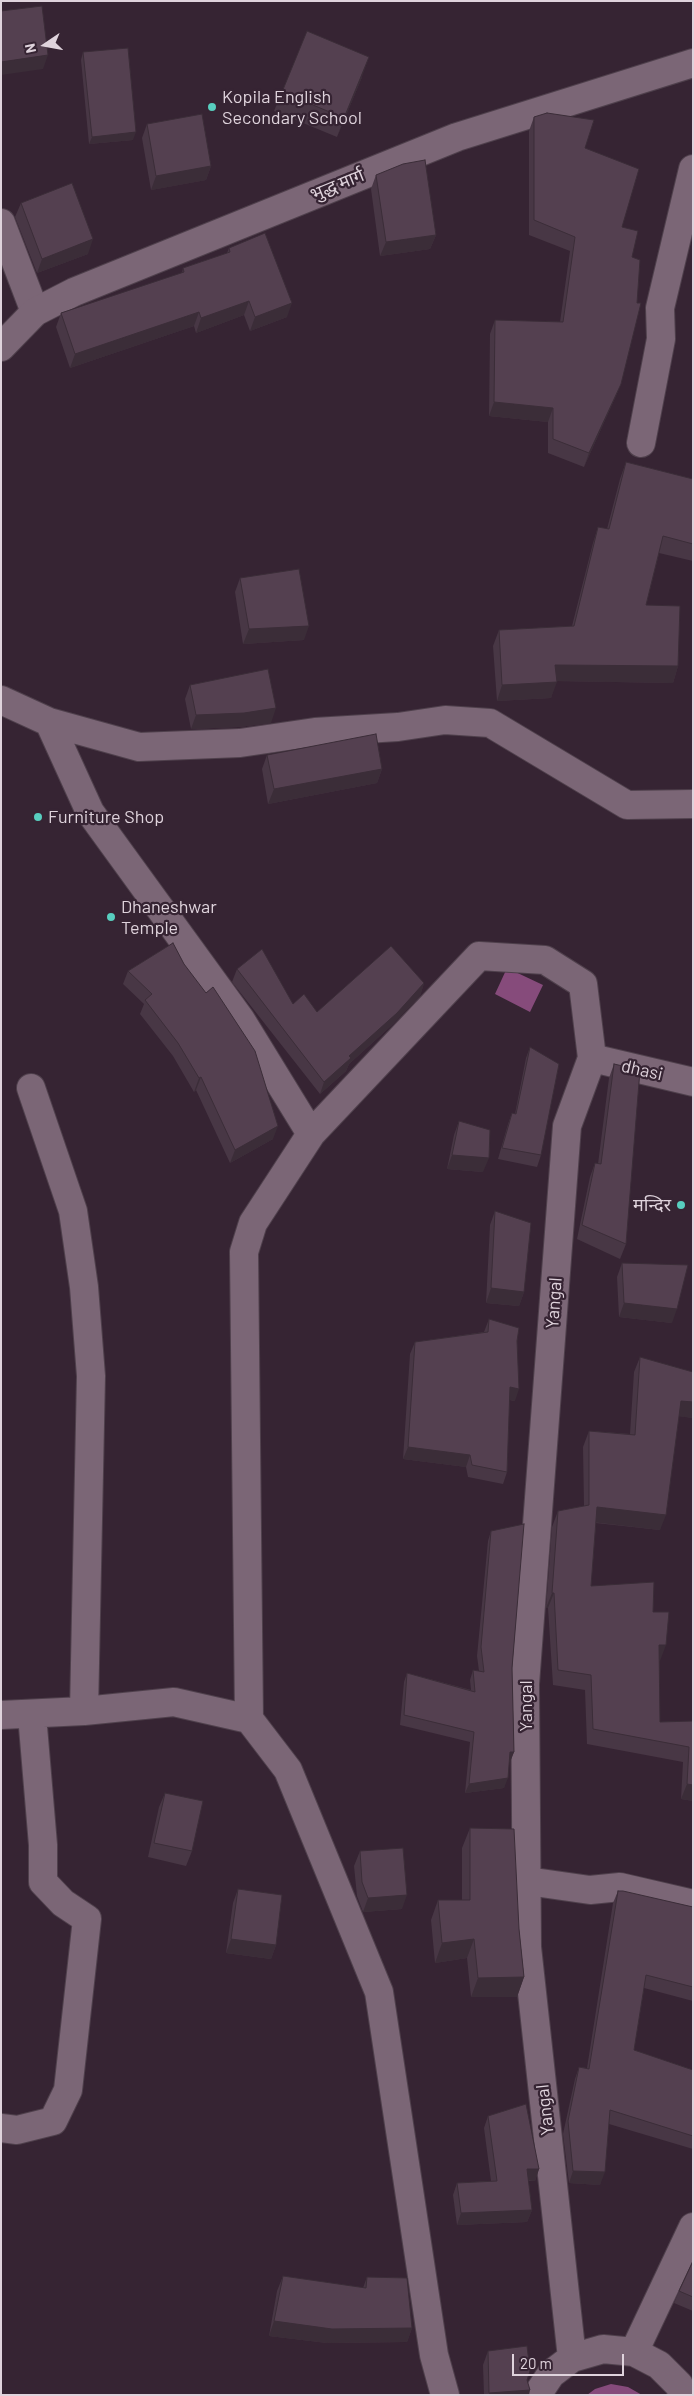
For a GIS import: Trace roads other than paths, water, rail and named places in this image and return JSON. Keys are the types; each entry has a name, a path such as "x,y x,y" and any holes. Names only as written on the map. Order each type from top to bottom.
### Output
{"street":[{"name":"भुद्ध मार्ग","path":"1,347 35,312 74,292 457,137 693,63"},
{"path":"641,442 661,339 660,308 693,169"},
{"path":"1,223 35,312"},
{"path":"1,700 49,722 139,747 240,743 315,732 398,727 445,720 490,723 627,805 693,804"},
{"path":"49,722 90,812 241,1020 311,1134"},
{"path":"445,2395 434,2355 379,1992 288,1770 249,1719 244,1252 254,1224 311,1134 480,956 545,960 583,984 592,1058"},
{"name":"dhasi","path":"592,1058 693,1082"},
{"name":"Yangal","path":"572,2358 527,1946 525,1684 567,1126 592,1058"},
{"path":"32,1088 73,1211 85,1296 91,1376 84,1711"},
{"path":"1,1715 32,1715 174,1702 249,1719"},
{"path":"1,2128 17,2130 53,2121 68,2090 87,1919 64,1903 43,1882 43,1845 32,1715"},
{"path":"527,1881 590,1890 620,1887 693,1904"},
{"path":"634,2352 693,2227"},
{"path":"537,2395 551,2374 572,2358 603,2349 634,2352 659,2365 685,2386"}],"place":[{"name":"Kopila English Secondary School","path":"212,107"},
{"name":"Furniture Shop","path":"38,817"},
{"name":"Dhaneshwar Temple","path":"111,917"},
{"name":"मन्दिर","path":"681,1205"}]}
